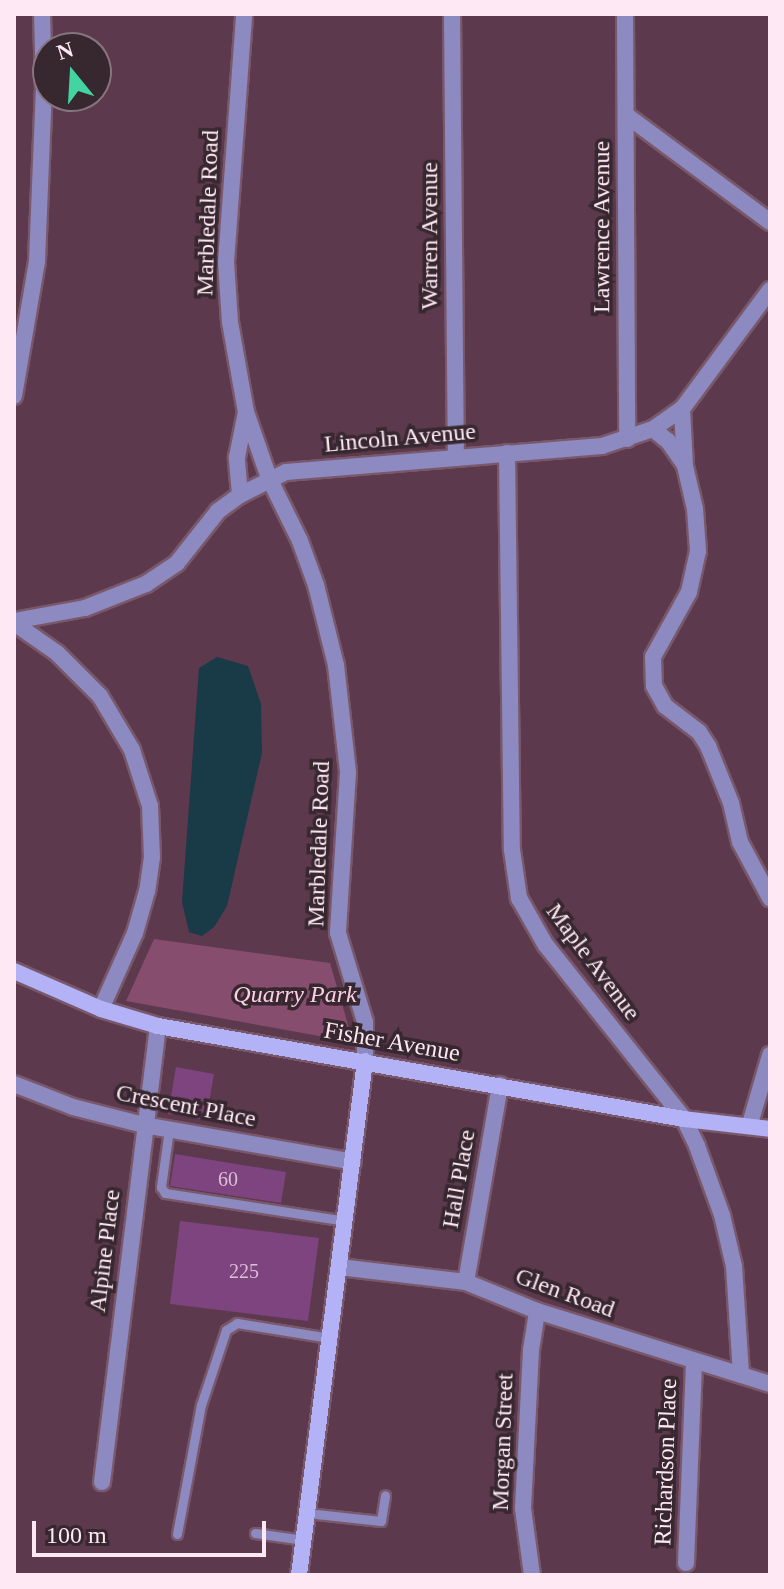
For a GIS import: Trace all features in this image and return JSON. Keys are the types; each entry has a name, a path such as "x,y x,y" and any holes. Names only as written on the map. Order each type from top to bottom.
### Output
{"street":[{"path":"14,396 37,261 44,89 42,14"},
{"name":"Marbledale Road","path":"244,14 226,262 231,333 246,412 269,478 300,541 316,585 336,665 348,772 338,933 365,1022 365,1061 301,1574"},
{"name":"Warren Avenue","path":"452,14 456,458"},
{"name":"Lawrence Avenue","path":"625,14 627,439"},
{"path":"626,115 770,222"},
{"name":"Lincoln Avenue","path":"14,622 96,605 146,584 177,563 218,511 269,478 286,472 602,446 653,429 682,409 770,290"},
{"path":"682,409 685,466 699,541 696,573 682,608 653,657 654,686 665,706 699,732 708,746 731,803 740,842 768,890"},
{"name":"Marbledale Road","path":"240,495 237,457 246,412"},
{"path":"653,429 668,441 685,466"},
{"name":"Maple Avenue","path":"507,453 512,850 519,898 545,944 684,1119 722,1215 734,1266 741,1375"},
{"path":"14,622 57,653 100,696 132,750 150,806 152,857 147,891 135,933 101,1009"},
{"name":"Fisher Avenue","path":"14,971 101,1009 158,1026 684,1119 750,1124 770,1129"},
{"name":"Alpine Place","path":"102,1482 158,1026"},
{"path":"750,1124 770,1055"},
{"name":"Crescent Place","path":"14,1084 73,1107 144,1125 353,1162"},
{"name":"Hall Place","path":"466,1282 500,1085"},
{"name":"Glen Road","path":"339,1267 466,1282 537,1311 770,1384"},
{"name":"Morgan Street","path":"535,1574 523,1508 530,1365 537,1311"},
{"name":"Richardson Place","path":"686,1563 694,1362"}],"lane":[{"path":"169,1129 161,1187 165,1193 345,1221"},
{"path":"177,1534 201,1405 226,1330 237,1323 330,1338"},
{"path":"307,1513 381,1521 385,1495"},
{"path":"255,1533 303,1540"}],"green space":[{"name":"Quarry Park","path":"154,939 330,963 349,1028 347,1041 126,1001"}],"water":[{"path":"217,657 248,666 261,704 262,753 227,906 214,927 202,936 189,932 182,902 199,668"}],"building":[{"path":"176,1067 214,1074 206,1120 168,1114"},
{"path":"175,1154 286,1172 281,1203 170,1186"},
{"path":"180,1221 319,1238 308,1321 170,1304"}]}
